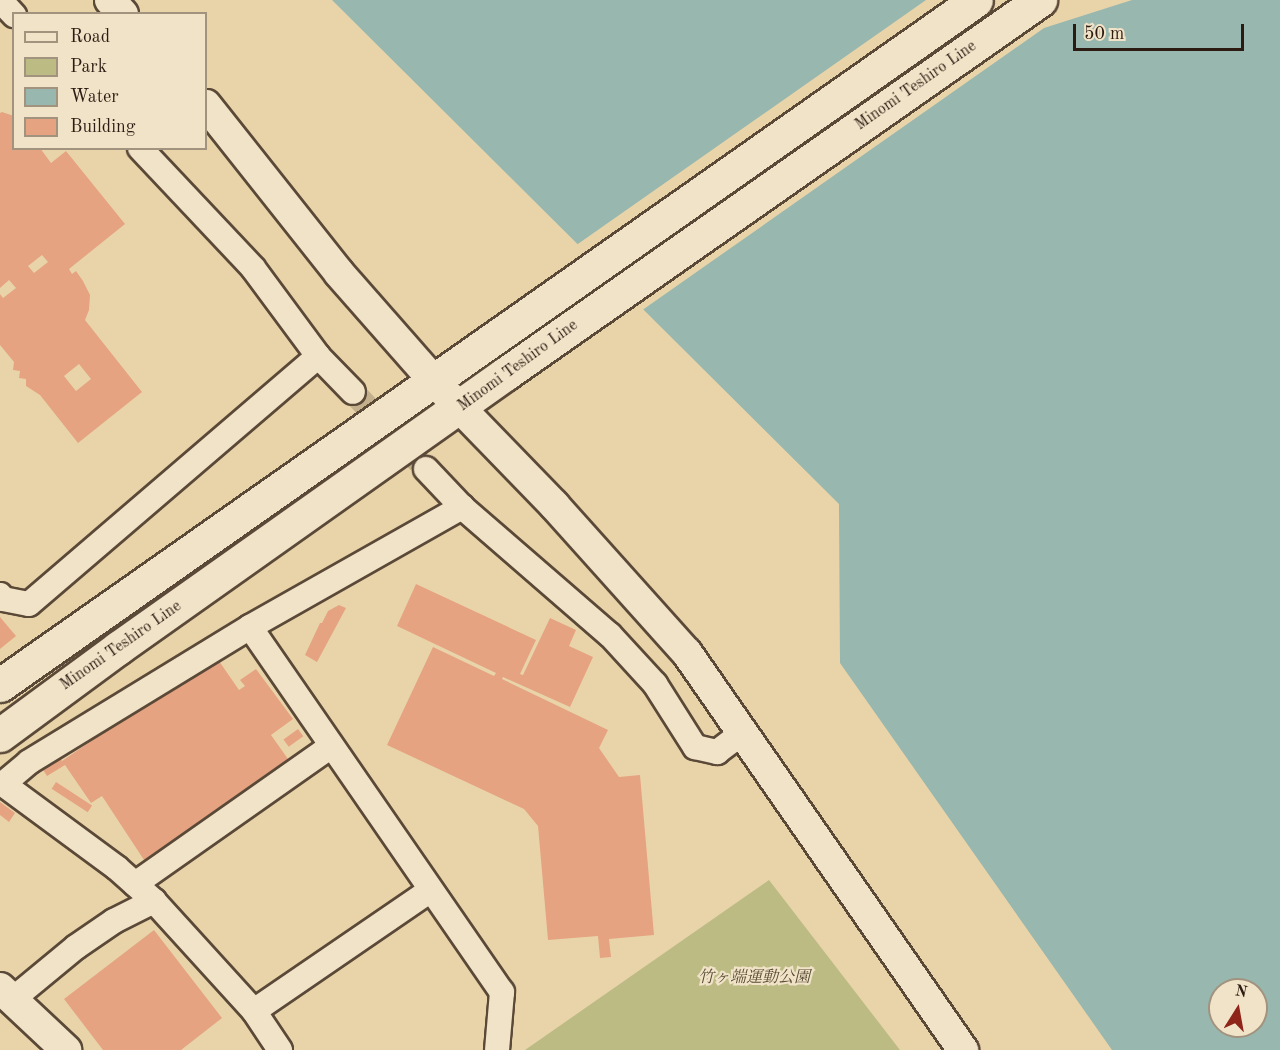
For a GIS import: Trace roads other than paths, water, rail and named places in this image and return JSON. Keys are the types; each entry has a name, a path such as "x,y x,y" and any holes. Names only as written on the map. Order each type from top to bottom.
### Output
{"main road":[{"path":"0,685 976,0"},
{"name":"Minomi Teshiro Line","path":"0,735 118,648 505,374 1040,0"}],"street":[{"path":"0,0 12,13"},
{"path":"110,0 121,12"},
{"path":"207,106 339,273 434,381 554,505 687,653 741,734 963,1050"},
{"path":"142,150 253,268 318,356 353,392"},
{"path":"0,595 3,599 29,604 318,356"},
{"path":"426,469 462,507 610,635 655,684 695,747 717,752 741,734"},
{"path":"280,1050 254,1011 154,901 135,884 3,784 29,762 250,627 462,507"},
{"path":"250,627 502,992 497,1050"},
{"path":"135,884 331,746"},
{"path":"254,1011 431,890"},
{"path":"66,1050 7,993 114,921 154,901"}],"water":[{"path":"332,0 1280,0 1280,1050 1112,1050 840,663 839,504"}],"tunnel":[{"path":"353,392 426,469"}],"park label":[{"name":"竹ヶ端運動公園","path":"754,978"}]}
